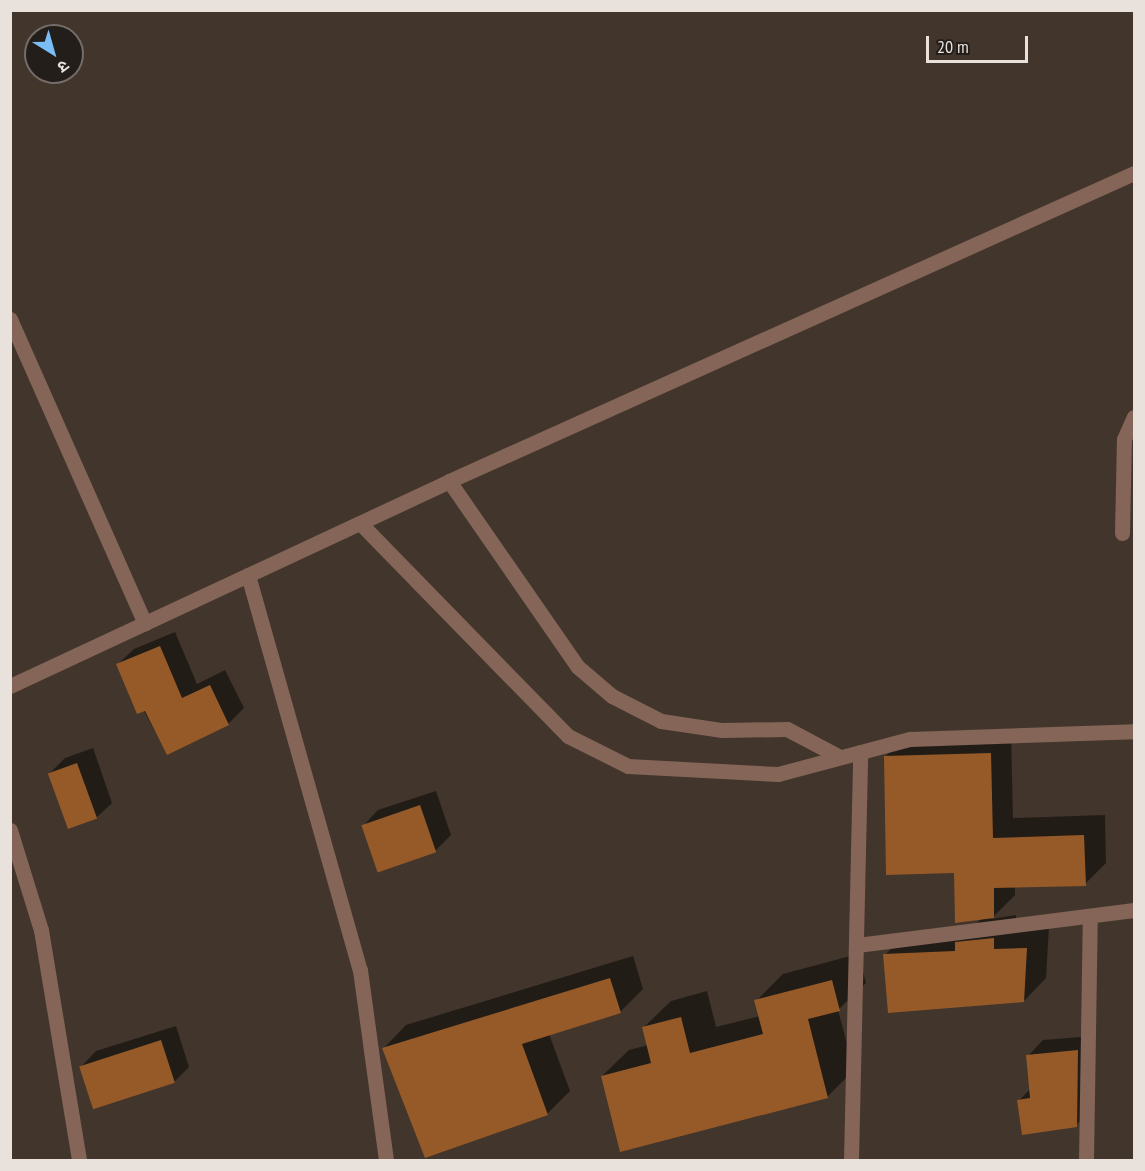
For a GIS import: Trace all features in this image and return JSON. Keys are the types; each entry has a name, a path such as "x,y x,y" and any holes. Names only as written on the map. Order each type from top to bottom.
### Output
{"street":[{"path":"10,686 449,481 1134,173"},
{"path":"10,319 145,623"},
{"path":"1122,533 1124,439 1134,417"},
{"path":"449,481 578,667 612,696 661,721 722,730 788,729 838,756"},
{"path":"361,524 536,707 604,759 673,770 778,774 838,756 910,739 972,734 1134,731"},
{"path":"248,575 360,970 386,1161"},
{"path":"851,1161 860,752"},
{"path":"10,830 41,930 79,1161"},
{"path":"857,945 1134,910"},
{"path":"1086,1161 1090,917"}],"building":[{"path":"160,646 182,698 210,685 229,725 167,755 145,711 137,714 116,664"},
{"path":"991,753 993,838 1084,835 1086,886 994,888 994,918 955,923 954,873 886,875 884,756"},
{"path":"77,763 97,818 68,829 48,774"},
{"path":"420,805 436,852 378,872 361,825"},
{"path":"994,938 994,949 1027,948 1024,1002 888,1013 883,954 955,951 955,942"},
{"path":"610,978 621,1013 522,1044 548,1115 425,1158 382,1048"},
{"path":"832,980 840,1011 808,1019 828,1098 620,1152 601,1076 651,1063 642,1027 681,1017 690,1053 763,1034 754,1000"},
{"path":"161,1040 175,1083 93,1109 79,1067"},
{"path":"1078,1050 1077,1127 1022,1135 1017,1100 1030,1098 1026,1055"}]}
